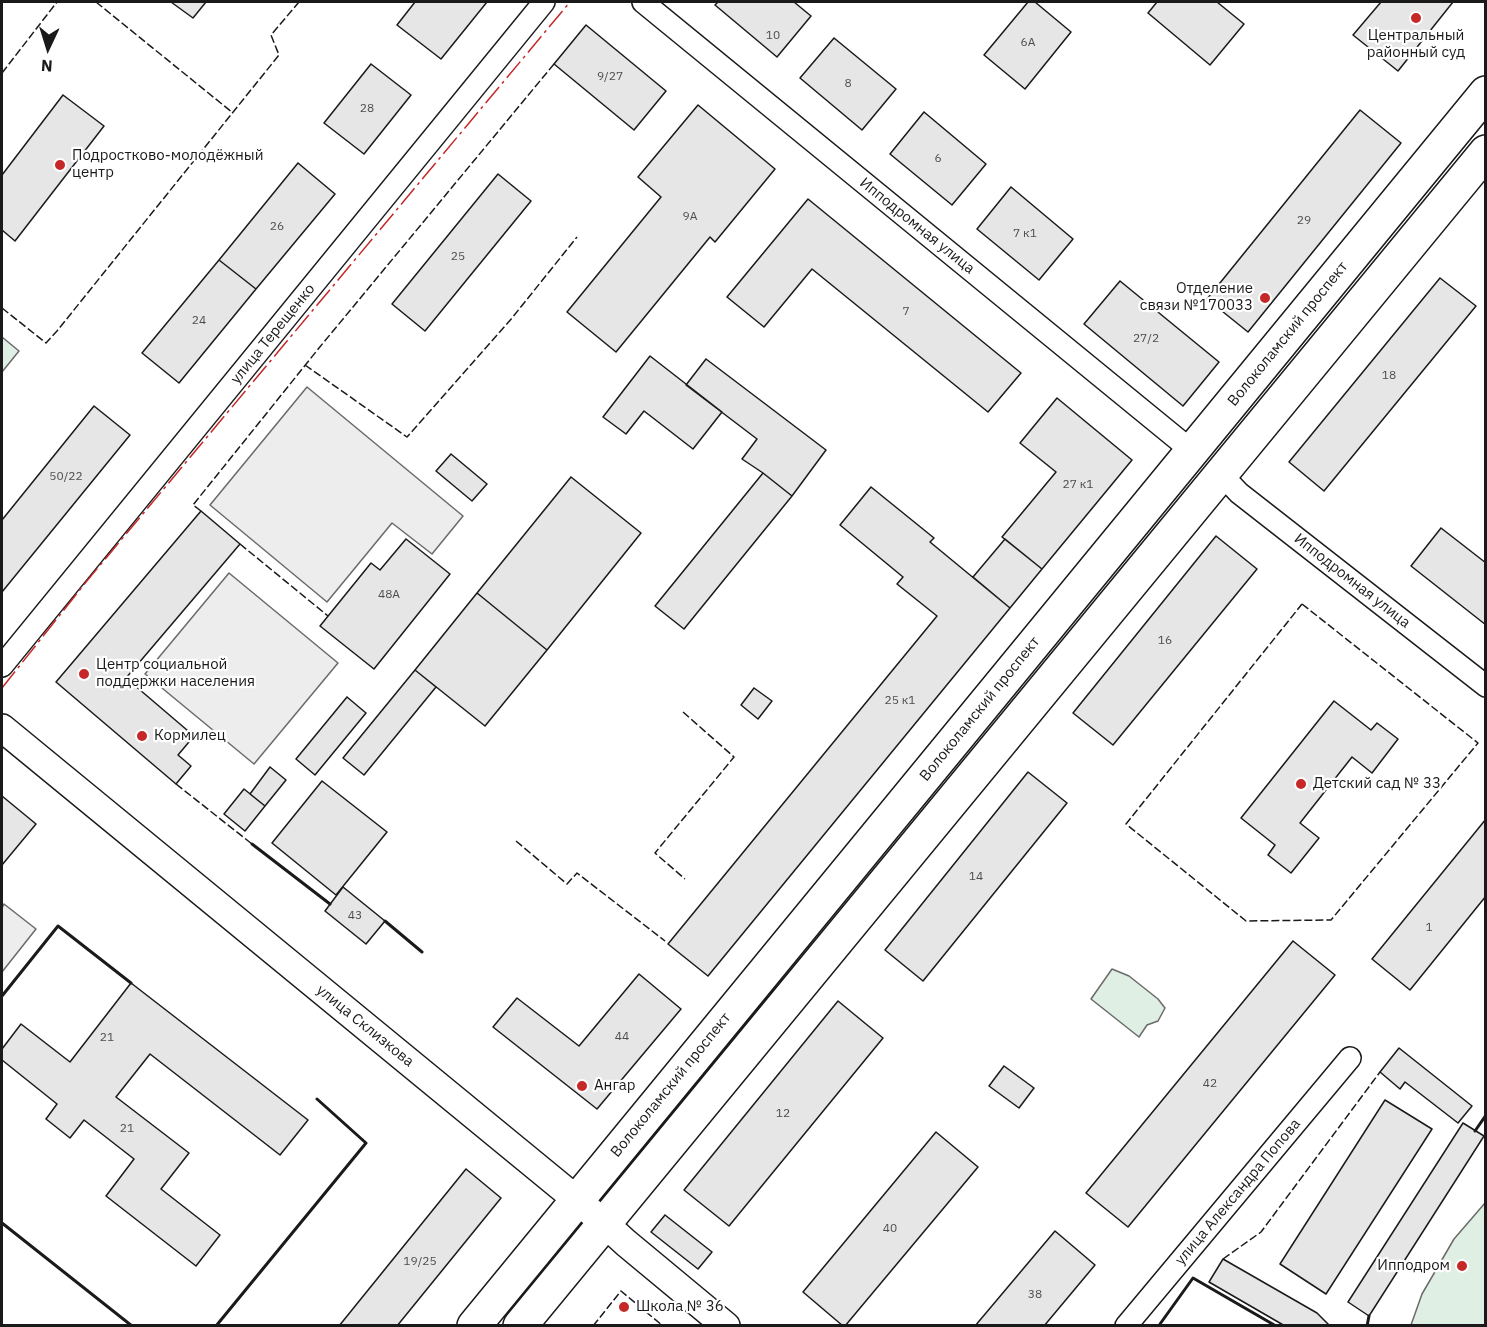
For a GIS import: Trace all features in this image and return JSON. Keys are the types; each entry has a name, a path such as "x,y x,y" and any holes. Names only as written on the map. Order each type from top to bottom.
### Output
{"main road":[{"name":"Волоколамский проспект","path":"474,1326 1485,93"},
{"path":"520,1326 1485,152"}],"street":[{"name":"улица Терещенко","path":"2,666 544,2"},
{"name":"Ипподромная улица","path":"643,2 1192,451"},
{"name":"Ипподромная улица","path":"1221,474 1239,493 1485,686"},
{"name":"улица Склизкова","path":"2,728 577,1200 726,1326"},
{"name":"улица Александра Попова","path":"1126,1326 1350,1058"}],"green space":[{"path":"2,337 19,351 2,372"},
{"path":"1112,969 1129,976 1158,999 1165,1008 1158,1021 1147,1025 1139,1037 1091,999"},
{"name":"Ипподром","path":"1485,1203 1485,1325 1411,1325 1422,1294 1454,1239"}],"shaded area":[{"path":"307,387 463,516 432,554 392,523 327,602 210,505"},
{"path":"229,573 338,663 254,764 145,674"},
{"path":"4,904 36,929 2,972 2,908"}],"building":[{"path":"171,2 206,2 193,18"},
{"path":"415,2 487,2 441,59 397,25"},
{"path":"718,2 794,2 811,16 777,57 715,5"},
{"path":"1028,2 1035,2 1071,32 1025,89 984,55"},
{"path":"1157,2 1217,2 1244,24 1210,65 1148,13"},
{"path":"1381,2 1453,2 1398,71 1353,35"},
{"path":"586,25 666,91 634,130 554,64"},
{"path":"834,38 896,89 862,130 800,78"},
{"path":"371,64 411,95 364,154 324,123"},
{"path":"63,95 104,126 15,241 2,230 2,175"},
{"path":"698,105 775,169 715,242 710,237 616,352 567,312 661,197 638,177"},
{"path":"1360,110 1401,143 1248,332 1207,299"},
{"path":"924,112 986,164 952,205 890,154"},
{"path":"298,163 335,194 256,289 219,260"},
{"path":"498,174 531,201 425,331 392,304"},
{"path":"1011,187 1073,239 1039,280 977,229"},
{"path":"808,199 1021,373 988,412 812,269 764,327 727,297"},
{"path":"219,260 256,289 179,383 142,353"},
{"path":"1440,278 1476,306 1324,491 1289,462"},
{"path":"1120,281 1219,362 1183,406 1084,324"},
{"path":"650,356 722,412 693,449 644,411 626,434 603,417"},
{"path":"706,359 826,450 792,496 742,459 757,439 686,385"},
{"path":"1057,398 1132,460 1042,569 1002,537 1056,472 1020,443"},
{"path":"94,406 130,435 2,592 2,520"},
{"path":"451,454 487,484 472,501 436,471"},
{"path":"763,473 792,496 684,629 655,606"},
{"path":"571,477 641,533 547,650 477,593"},
{"path":"871,487 934,538 930,542 1010,608 708,976 668,944 937,616 897,584 903,577 840,525"},
{"path":"201,511 240,544 126,678 194,736 178,755 191,766 176,784 56,682"},
{"path":"1441,528 1486,563 1486,625 1411,566"},
{"path":"1216,536 1257,569 1113,745 1073,713"},
{"path":"406,539 450,574 374,669 320,626 371,563 380,570"},
{"path":"1005,539 1042,569 1010,608 973,577"},
{"path":"477,593 547,650 485,726 415,670"},
{"path":"415,670 436,687 364,775 343,758"},
{"path":"754,688 772,701 758,719 741,705"},
{"path":"347,697 366,713 315,775 296,759"},
{"path":"1334,701 1371,730 1377,723 1398,739 1372,773 1352,757 1300,823 1319,838 1291,873 1268,855 1275,845 1241,818"},
{"path":"270,767 286,780 265,806 250,794"},
{"path":"1028,772 1067,803 923,981 885,950"},
{"path":"322,781 387,832 336,895 272,843"},
{"path":"244,789 265,806 245,831 224,814"},
{"path":"2,796 36,824 2,865"},
{"path":"1486,819 1486,896 1410,990 1372,959"},
{"path":"343,887 385,921 366,944 325,911"},
{"path":"1293,941 1335,975 1128,1227 1086,1193"},
{"path":"639,974 681,1009 597,1109 493,1027 517,998 579,1046"},
{"path":"131,983 308,1120 280,1155 150,1054 116,1097 189,1153 161,1189 220,1235 196,1266 106,1196 134,1159 84,1120 70,1138 46,1119 57,1104 2,1060 2,1049 21,1024 70,1062"},
{"path":"838,1001 883,1038 729,1226 684,1190"},
{"path":"1399,1048 1472,1106 1458,1123 1405,1082 1400,1089 1380,1072"},
{"path":"1004,1066 1034,1088 1019,1108 989,1086"},
{"path":"1385,1100 1432,1129 1326,1294 1280,1264"},
{"path":"1463,1123 1484,1136 1369,1316 1348,1302"},
{"path":"936,1132 978,1167 843,1326 803,1292"},
{"path":"466,1169 501,1198 397,1326 339,1326"},
{"path":"665,1215 712,1252 698,1269 651,1232"},
{"path":"1055,1231 1095,1265 1044,1326 975,1326"},
{"path":"1223,1259 1317,1313 1330,1326 1285,1326 1209,1282"}],"fence":[{"path":"2,73 57,2"},
{"path":"96,2 233,113"},
{"path":"2,308 46,343 279,55 271,35 299,2"},
{"path":"201,511 193,505 319,348 554,64"},
{"path":"305,365 407,437 512,318 577,237"},
{"path":"240,544 328,616"},
{"path":"1302,604 1478,743 1331,920 1246,921 1126,824 1302,604"},
{"path":"683,712 734,757 655,853 685,879"},
{"path":"176,784 252,844"},
{"path":"516,841 567,884 577,873 665,941"},
{"path":"1223,1259 1261,1232 1380,1072"},
{"path":"593,1326 621,1291 663,1326"}],"wall":[{"path":"252,844 330,904"},
{"path":"385,921 422,952"},
{"path":"2,996 58,926 131,983"},
{"path":"216,1326 366,1143 317,1099"},
{"path":"1475,1131 1486,1115"},
{"path":"2,1223 132,1326"},
{"path":"1162,1326 1160,1324 1193,1278 1276,1326"},
{"path":"1367,1326 1369,1316"}],"power":[{"path":"2,688 86,582 570,2"}],"place":[{"name":"Центральный районный суд","path":"1416,18"},
{"name":"Подростково-молодёжный центр","path":"60,165"},
{"name":"Отделение связи №170033","path":"1265,298"},
{"name":"Центр социальной поддержки населения","path":"84,674"},
{"name":"Кормилец","path":"142,736"},
{"name":"Детский сад № 33","path":"1301,784"},
{"name":"Ангар","path":"582,1086"},
{"name":"Ипподром","path":"1462,1266"},
{"name":"Школа № 36","path":"624,1307"}]}
